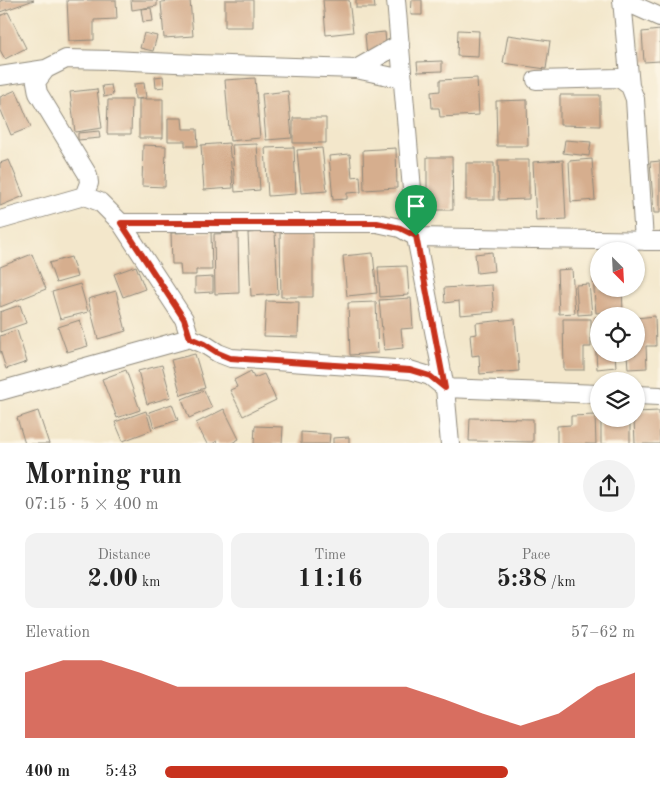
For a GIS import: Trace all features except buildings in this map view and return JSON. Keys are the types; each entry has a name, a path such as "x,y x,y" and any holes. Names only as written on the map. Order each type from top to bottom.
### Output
{"street":[{"path":"396,0 416,236 445,388 450,443"},
{"path":"121,223 377,223 400,228 416,236 652,241 635,99 630,86 622,0 660,17"},
{"path":"356,69 400,44"},
{"path":"0,76 46,69 66,59 356,69 403,80"},
{"path":"46,69 36,82 38,94 88,175 89,183 84,196"},
{"path":"536,80 619,78 630,86"},
{"path":"0,220 84,196 100,202 121,223 184,319 190,338"},
{"path":"0,391 190,338 230,358 410,370 430,376 445,388 590,394"},
{"path":"645,395 660,396"}],"route":[{"path":"121,223 377,223 400,228 416,236 445,388 430,376 410,370 230,358 218,353 190,338 184,319 121,223"}]}
